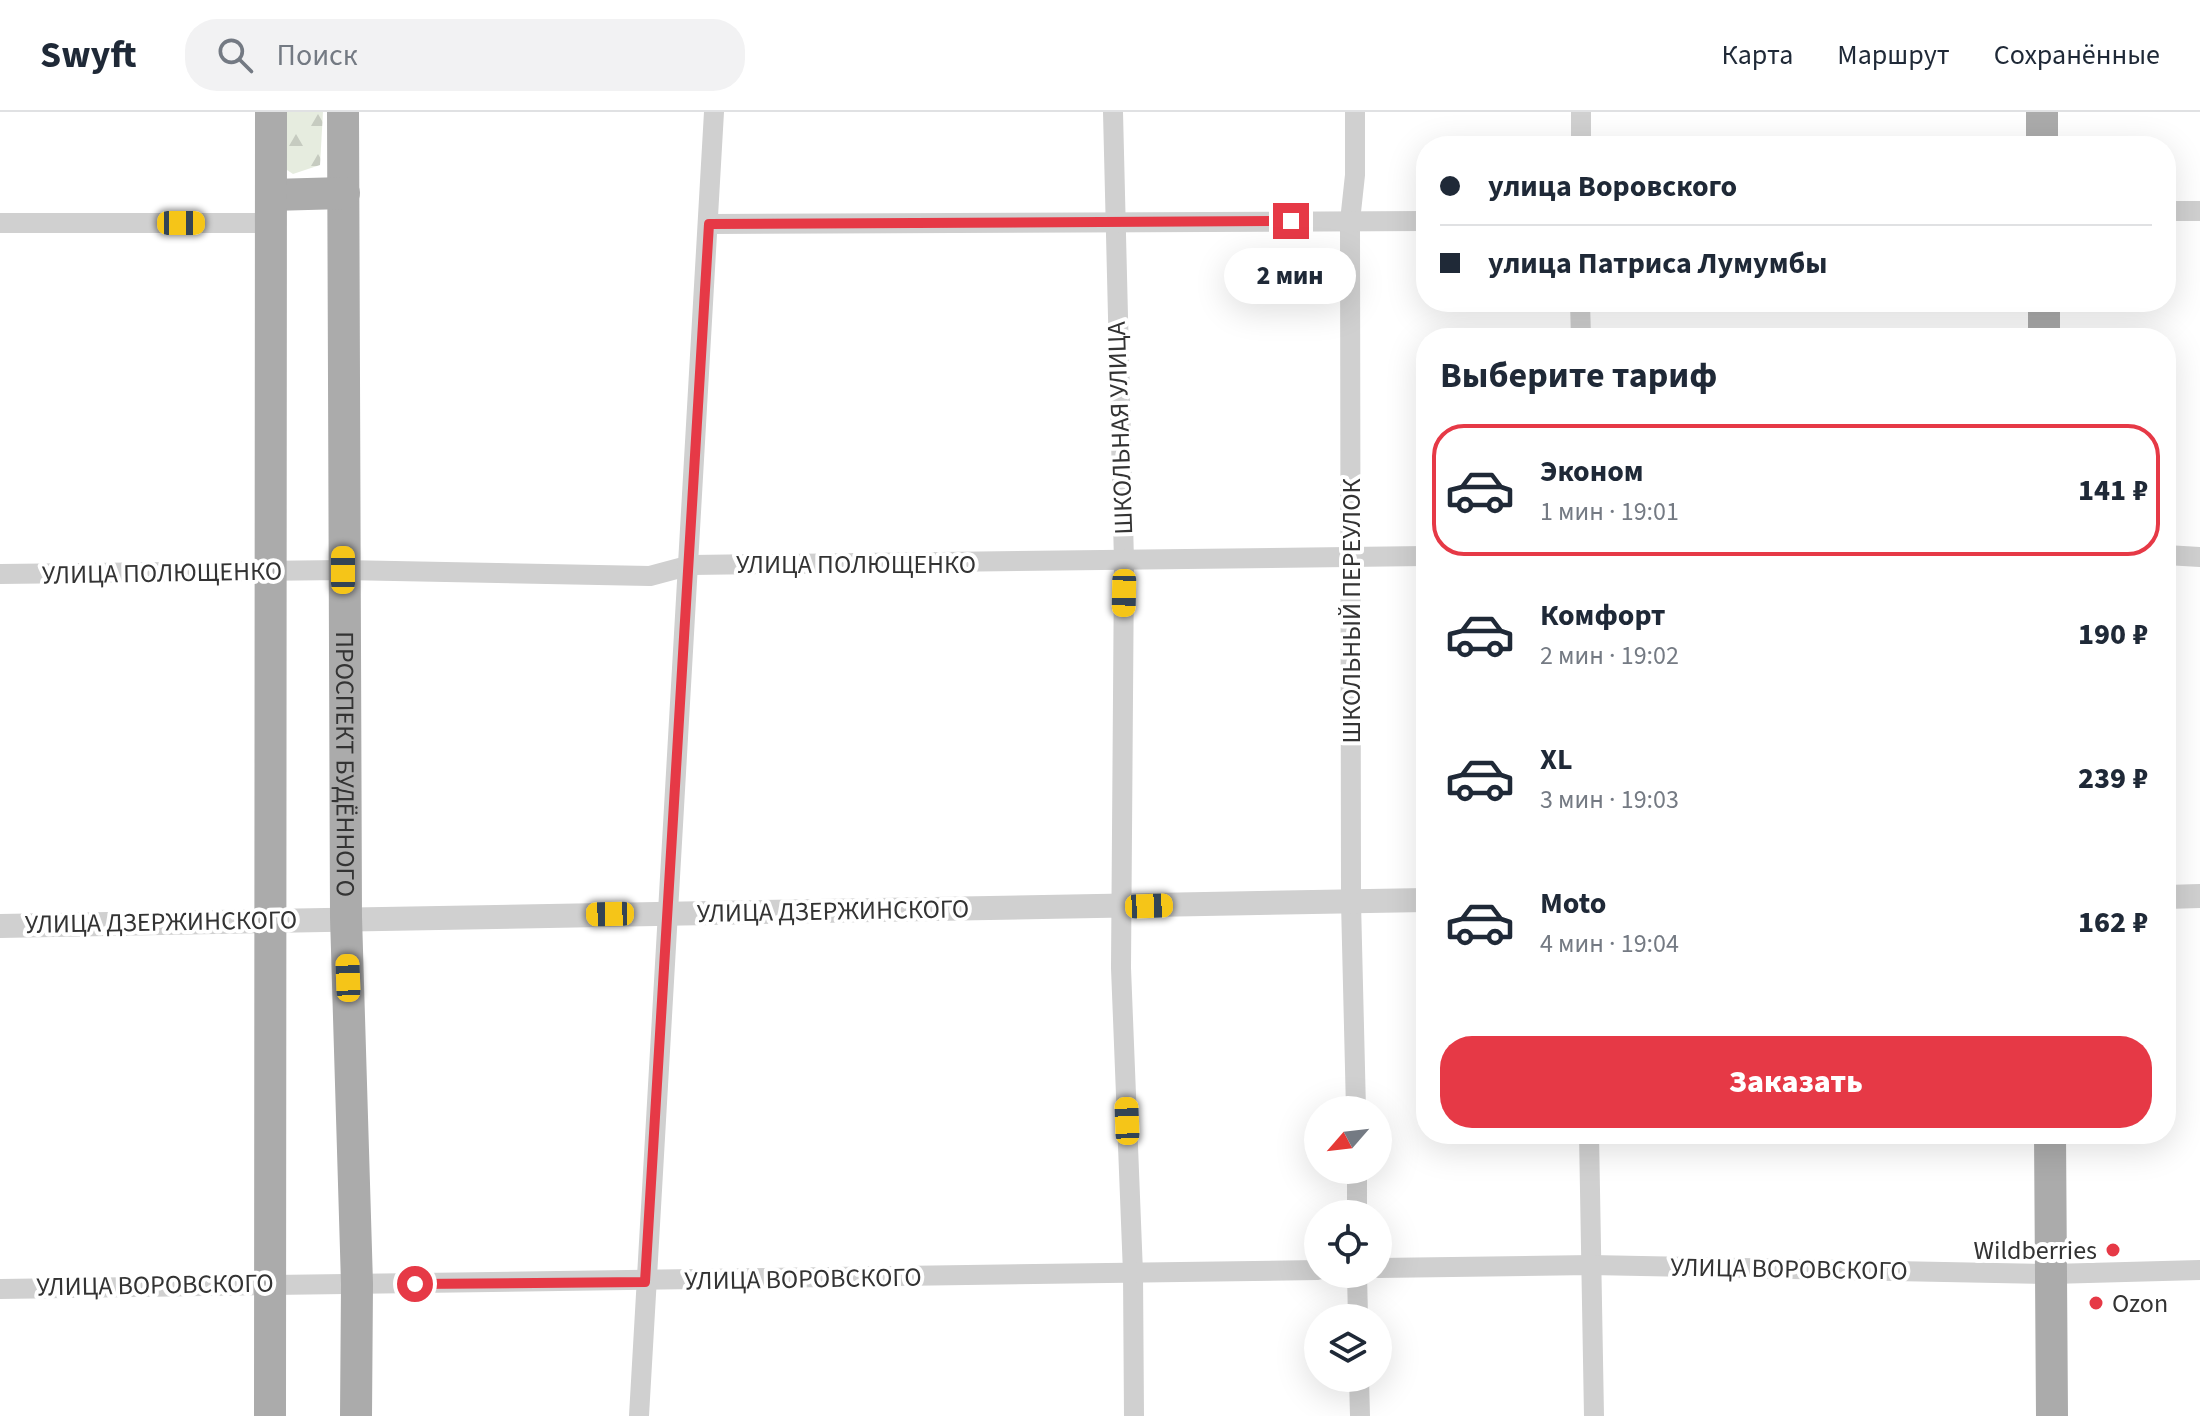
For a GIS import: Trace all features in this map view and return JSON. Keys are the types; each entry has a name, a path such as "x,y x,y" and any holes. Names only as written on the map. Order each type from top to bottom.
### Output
{"main road":[{"path":"270,1416 271,112"},
{"name":"ПРОСПЕКТ БУДЁННОГО","path":"343,112 346,917 357,1284 356,1416"},
{"path":"2042,112 2042,136"},
{"path":"271,209 344,193"},
{"path":"2050,1144 2052,1416"}],"street":[{"path":"639,1416 691,565 714,112"},
{"name":"ШКОЛЬНАЯ УЛИЦА","path":"1113,112 1124,562 1120,907 1133,1273 1134,1416"},
{"name":"ШКОЛЬНЫЙ ПЕРЕУЛОК","path":"1355,112 1355,175 1350,221 1351,902 1356,1096"},
{"path":"1581,112 1581,136"},
{"path":"0,223 271,209"},
{"path":"2176,211 2200,211"},
{"path":"709,224 1416,221"},
{"name":"УЛИЦА ПОЛЮЩЕНКО","path":"0,574 343,570 650,576 691,565 1416,556"},
{"path":"2176,556 2200,557"},
{"path":"2176,897 2200,896"},
{"name":"УЛИЦА ДЗЕРЖИНСКОГО","path":"0,926 268,918 1416,900"},
{"path":"1589,1144 1594,1416"},
{"name":"УЛИЦА ВОРОВСКОГО","path":"1392,1268 1591,1265 2051,1274 2200,1270"},
{"name":"УЛИЦА ВОРОВСКОГО","path":"0,1289 272,1282 645,1282 1304,1270"},
{"path":"1359,1392 1360,1416"}],"green space":[{"path":"285,112 323,112 320,165 293,174 284,168"}],"place":[{"name":"Wildberries","path":"2113,1250"},
{"name":"Ozon","path":"2096,1303"}],"route":[{"path":"415,1284 645,1282 691,565 709,224 1291,221"}]}
